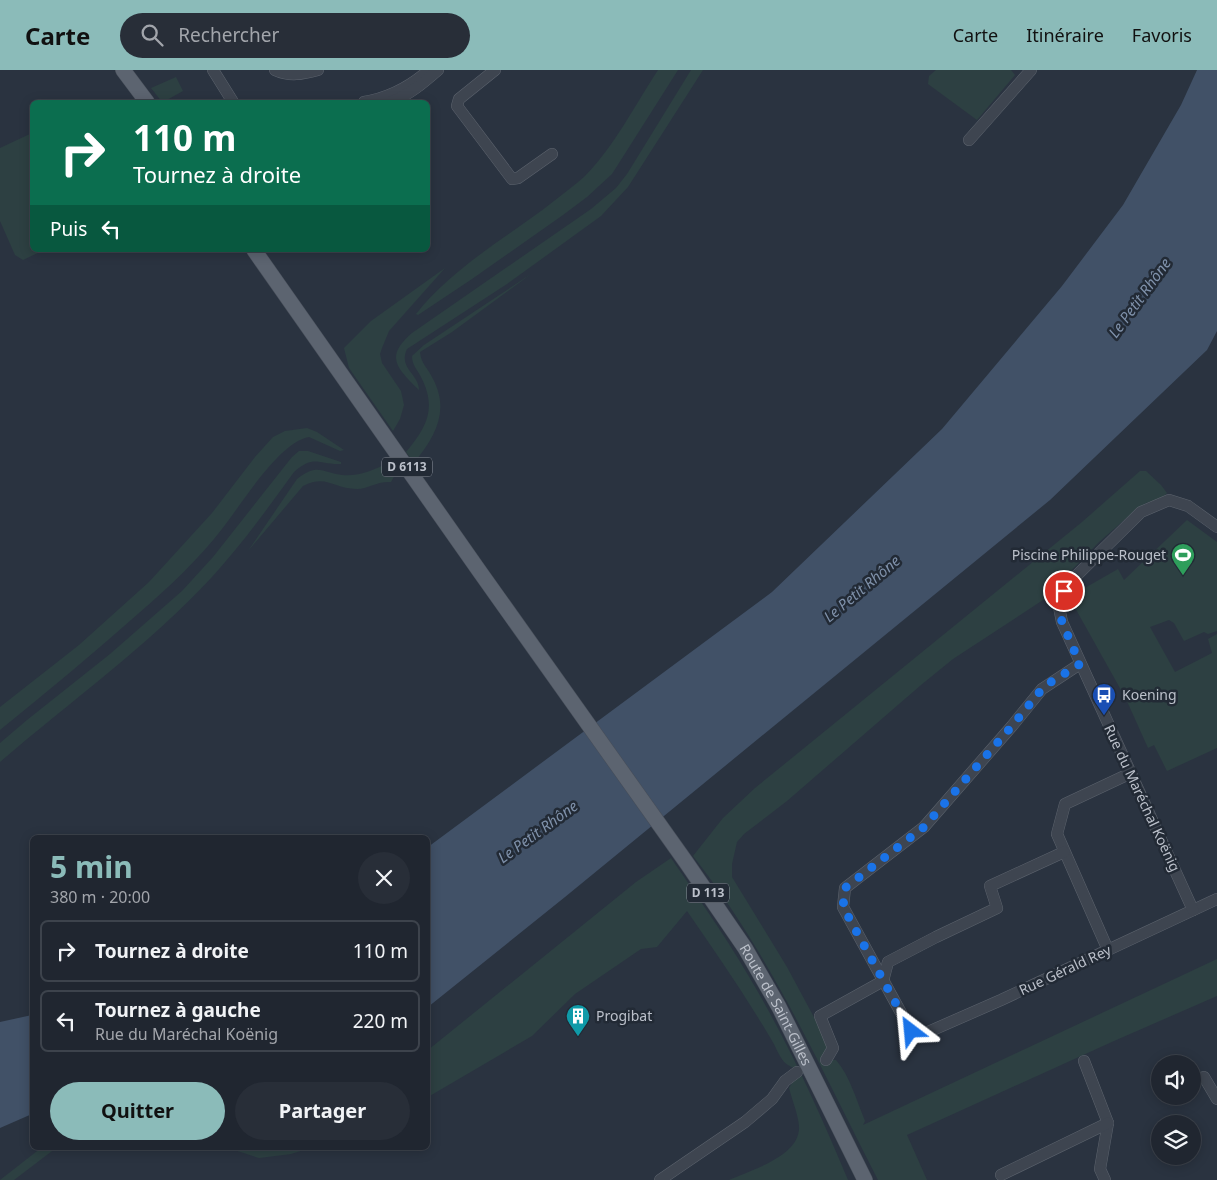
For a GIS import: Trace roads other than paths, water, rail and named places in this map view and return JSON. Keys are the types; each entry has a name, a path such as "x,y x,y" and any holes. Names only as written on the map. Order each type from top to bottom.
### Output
{"main road":[{"path":"123,70 146,100"},
{"name":"D 6113","path":"254,253 670,838"},
{"name":"Route de Saint-Gilles","path":"670,838 745,948 779,1006 863,1177"}],"street":[{"path":"213,70 232,100"},
{"path":"275,70 285,74 298,75 318,70"},
{"path":"370,100 396,92 418,80 429,70"},
{"path":"396,100 423,84 438,70"},
{"path":"495,70 460,100 457,106 512,179 518,178 552,154"},
{"path":"969,140 1031,70"},
{"name":"Rue du Maréchal Koënig","path":"1193,910 1080,664 1062,622 1059,607 1064,591 1074,578 1141,512 1169,500 1188,506 1217,527"},
{"path":"883,981 843,907 845,888 924,827 1042,689 1080,664"},
{"path":"1108,950 1056,834 1065,804 1131,773"},
{"path":"826,1060 833,1048 820,1016 883,981 888,962 997,908 990,886 1064,852"},
{"name":"Rue Gérald Rey","path":"883,981 911,1031 920,1034 1001,1000 1217,899"},
{"path":"1084,1061 1108,1123 1100,1169 1105,1180"},
{"path":"660,1180 745,1122 772,1100 786,1082 797,1072"},
{"path":"1204,1077 1217,1099"},
{"path":"1001,1175 1108,1123"}],"water":[{"name":"Le Petit Rhône","path":"1197,70 1217,70 1217,331 1207,350 1050,500 430,1005 430,846 772,592 942,429 1062,286 1123,205 1181,105"},
{"path":"30,1015 30,1115 0,1128 0,1022"}],"place":[{"name":"Piscine Philippe-Rouget","path":"1183,576"},
{"name":"Koening","path":"1104,716"},
{"name":"Progibat","path":"578,1037"}]}
